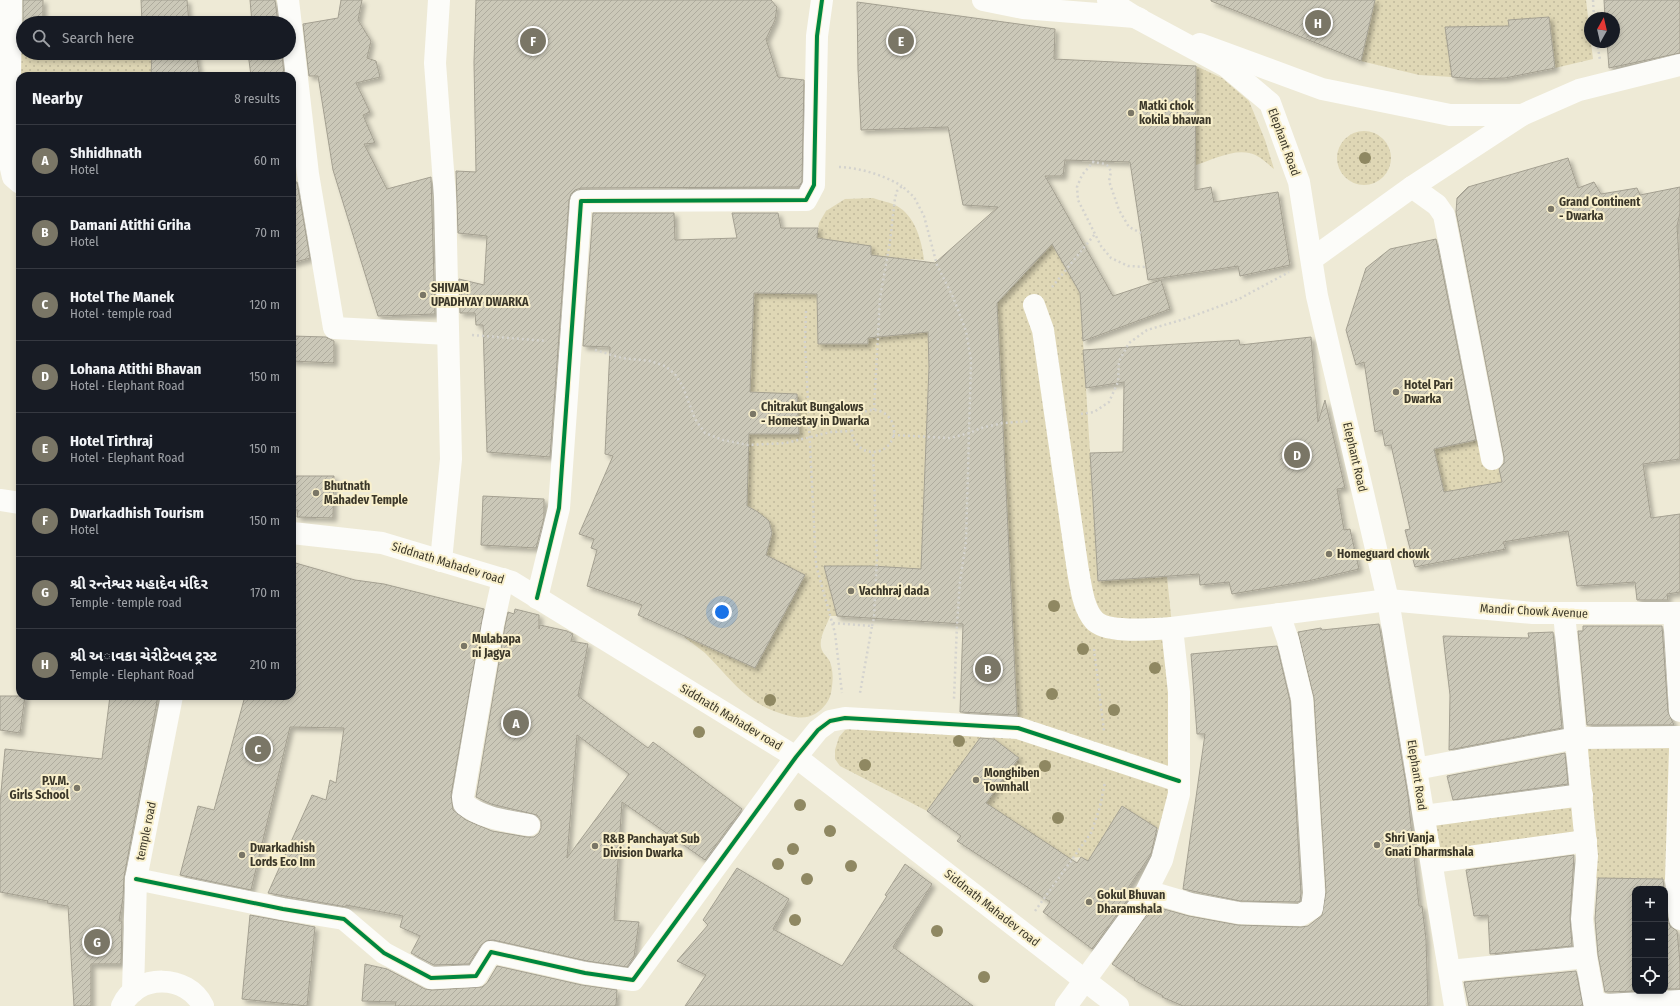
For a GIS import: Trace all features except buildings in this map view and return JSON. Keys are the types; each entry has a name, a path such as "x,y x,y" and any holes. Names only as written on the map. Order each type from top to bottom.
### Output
{"street":[{"path":"11,0 15,103 9,160 13,177 16,180"},
{"path":"288,0 290,16"},
{"path":"439,0 435,63 444,197 451,459 441,561"},
{"path":"537,598 559,508 581,201 806,200 814,185 817,36 822,0"},
{"path":"983,0 1023,8 1135,17 1216,50 1322,89 1450,115 1522,115"},
{"name":"Elephant Road","path":"1108,0 1135,17 1226,66 1270,103 1299,182 1317,296 1388,600 1455,1006"},
{"path":"295,60 308,174 334,328 448,334"},
{"path":"1312,259 1412,187 1522,115 1579,90 1680,65"},
{"path":"1412,187 1437,205 1444,216 1492,459"},
{"path":"1034,304 1043,330 1056,419"},
{"name":"Mandir Chowk Avenue","path":"1056,419 1078,571 1087,609 1094,622 1115,630 1172,628 1388,600 1533,613 1677,613"},
{"path":"0,500 16,502"},
{"name":"Siddnath Mahadev road","path":"296,534 382,543 512,582 796,757 1118,1006"},
{"path":"504,579 493,624 463,797 464,804 473,811 493,818 529,825"},
{"path":"1564,613 1587,856 1582,918 1586,957 1594,1002 1606,1005 1680,1001"},
{"path":"1677,613 1680,711"},
{"path":"1147,891 1191,904 1239,913 1301,915 1312,908 1314,893 1302,699 1288,640 1280,614"},
{"path":"1066,1006 1139,906 1162,860 1179,794 1179,692 1172,628"},
{"name":"temple road","path":"128,999 136,879 171,700"},
{"path":"136,879 283,909 344,919 384,953 431,978 476,976 491,952 585,973 633,980 796,757 818,730 830,721 846,718 1018,728 1179,781"},
{"path":"1416,769 1576,738 1680,737"},
{"path":"1680,750 1676,880 1680,919"},
{"path":"1424,816 1582,795"},
{"path":"1432,862 1586,841"},
{"path":"1450,971 1586,957"},
{"path":"128,999 146,984 157,982 176,983 190,990 203,1006"}],"path":[{"path":"1593,0 1594,12"},
{"path":"1141,234 1129,227 1119,210 1110,181 1111,172 1109,167 1098,162 1093,162 1082,175 1077,187 1078,200 1101,246 1111,258 1128,266 1146,266"},
{"path":"814,167 851,168 886,177 902,186 914,196 924,216 937,265 953,297 966,331 971,360 970,433 966,542 960,581 953,724"},
{"path":"874,410 880,298 890,242 895,198 897,192 902,186"},
{"path":"1034,304 1052,287 1095,234"},
{"path":"893,435 949,438 1003,423 1056,419 1094,412 1109,402 1118,382 1119,361 1129,343 1147,330 1188,318 1240,299 1312,259"},
{"path":"806,311 805,343 816,565 832,623 846,718 858,708 874,618 877,557 874,452"},
{"path":"448,334 511,337 571,343 622,358 650,361 665,366 675,374 683,387 695,419 706,433 723,440 748,445 786,444 831,432 852,431"},
{"path":"874,410 887,416 891,421 893,435 886,447 880,451 874,452 860,448 852,437 852,431 856,418 867,411 874,410"},
{"path":"832,623 872,626"}],"shaded area":[{"path":"1375,0 1586,0 1587,12 1584,12 1584,48 1592,48 1593,59 1555,68 1548,17 1508,20 1521,74 1452,77 1419,75 1361,61"},
{"path":"19,60 152,60 151,72 20,72"},
{"path":"1196,66 1222,78 1249,101 1265,140 1274,169 1259,157 1244,152 1228,154 1196,165"},
{"path":"1359,131 1369,131 1379,135 1387,143 1391,153 1391,163 1387,173 1379,181 1369,185 1359,185 1349,181 1341,173 1337,163 1337,153 1341,143 1349,135"},
{"path":"873,198 897,206 909,216 919,237 924,260 897,258 895,335 928,332 929,367 921,569 874,566 824,566 837,616 830,616 822,635 821,643 822,651 829,660 832,668 833,681 831,693 829,699 821,710 812,716 801,718 793,717 772,710 750,698 732,682 705,653 683,636 755,668 785,613 802,574 766,555 771,531 770,526 768,521 763,516 747,506 748,434 799,434 797,395 750,392 754,293 817,294 818,344 868,344 871,246 817,238 819,223 826,211 845,199"},
{"path":"1052,244 1080,293 1098,580 1167,577 1179,692 1164,833 1122,806 1088,861 1081,857 1069,858 986,803 1019,758 985,732 927,811 840,766 835,759 835,750 839,737 845,730 856,726 1018,728 997,303"},
{"path":"1493,437 1502,482 1444,492 1434,449"},
{"path":"1680,737 1676,880 1586,878 1586,842 1432,862 1424,816 1581,795 1576,738"}],"cycle path":[{"path":"537,598 559,508 581,201 806,200 814,185 817,36 822,0"},
{"path":"136,879 283,909 344,919 384,953 431,978 476,976 491,952 585,973 633,980 796,757 818,730 830,721 845,718 1018,728 1179,781"}],"place":[{"name":"શ્રી અાવકા ચેરીટેબલ ટ્રસ્ટ","path":"1318,23"},
{"name":"Dwarkadhish Tourism","path":"533,41"},
{"name":"Hotel Tirthraj","path":"901,41"},
{"name":"Matki chok kokila bhawan","path":"1131,113"},
{"name":"Grand Continent - Dwarka","path":"1551,209"},
{"name":"SHIVAM UPADHYAY DWARKA","path":"423,295"},
{"name":"Hotel Pari Dwarka","path":"1396,392"},
{"name":"Chitrakut Bungalows - Homestay in Dwarka","path":"753,414"},
{"name":"Lohana Atithi Bhavan","path":"1297,455"},
{"name":"Bhutnath Mahadev Temple","path":"316,493"},
{"name":"Homeguard chowk","path":"1329,554"},
{"name":"Vachhraj dada","path":"851,591"},
{"name":"Mulabapa ni Jagya","path":"464,646"},
{"name":"Damani Atithi Griha","path":"988,669"},
{"name":"Shhidhnath","path":"516,723"},
{"name":"Hotel The Manek","path":"258,749"},
{"name":"Monghiben Townhall","path":"976,780"},
{"name":"P.V.M. Girls School","path":"77,788"},
{"name":"Shri Vanja Gnati Dharmshala","path":"1377,845"},
{"name":"R&B Panchayat Sub Division Dwarka","path":"595,846"},
{"name":"Dwarkadhish Lords Eco Inn","path":"242,855"},
{"name":"Gokul Bhuvan Dharamshala","path":"1089,902"},
{"name":"શ્રી રન્તેશ્વર મહાદેવ મંદિર","path":"97,942"}]}
